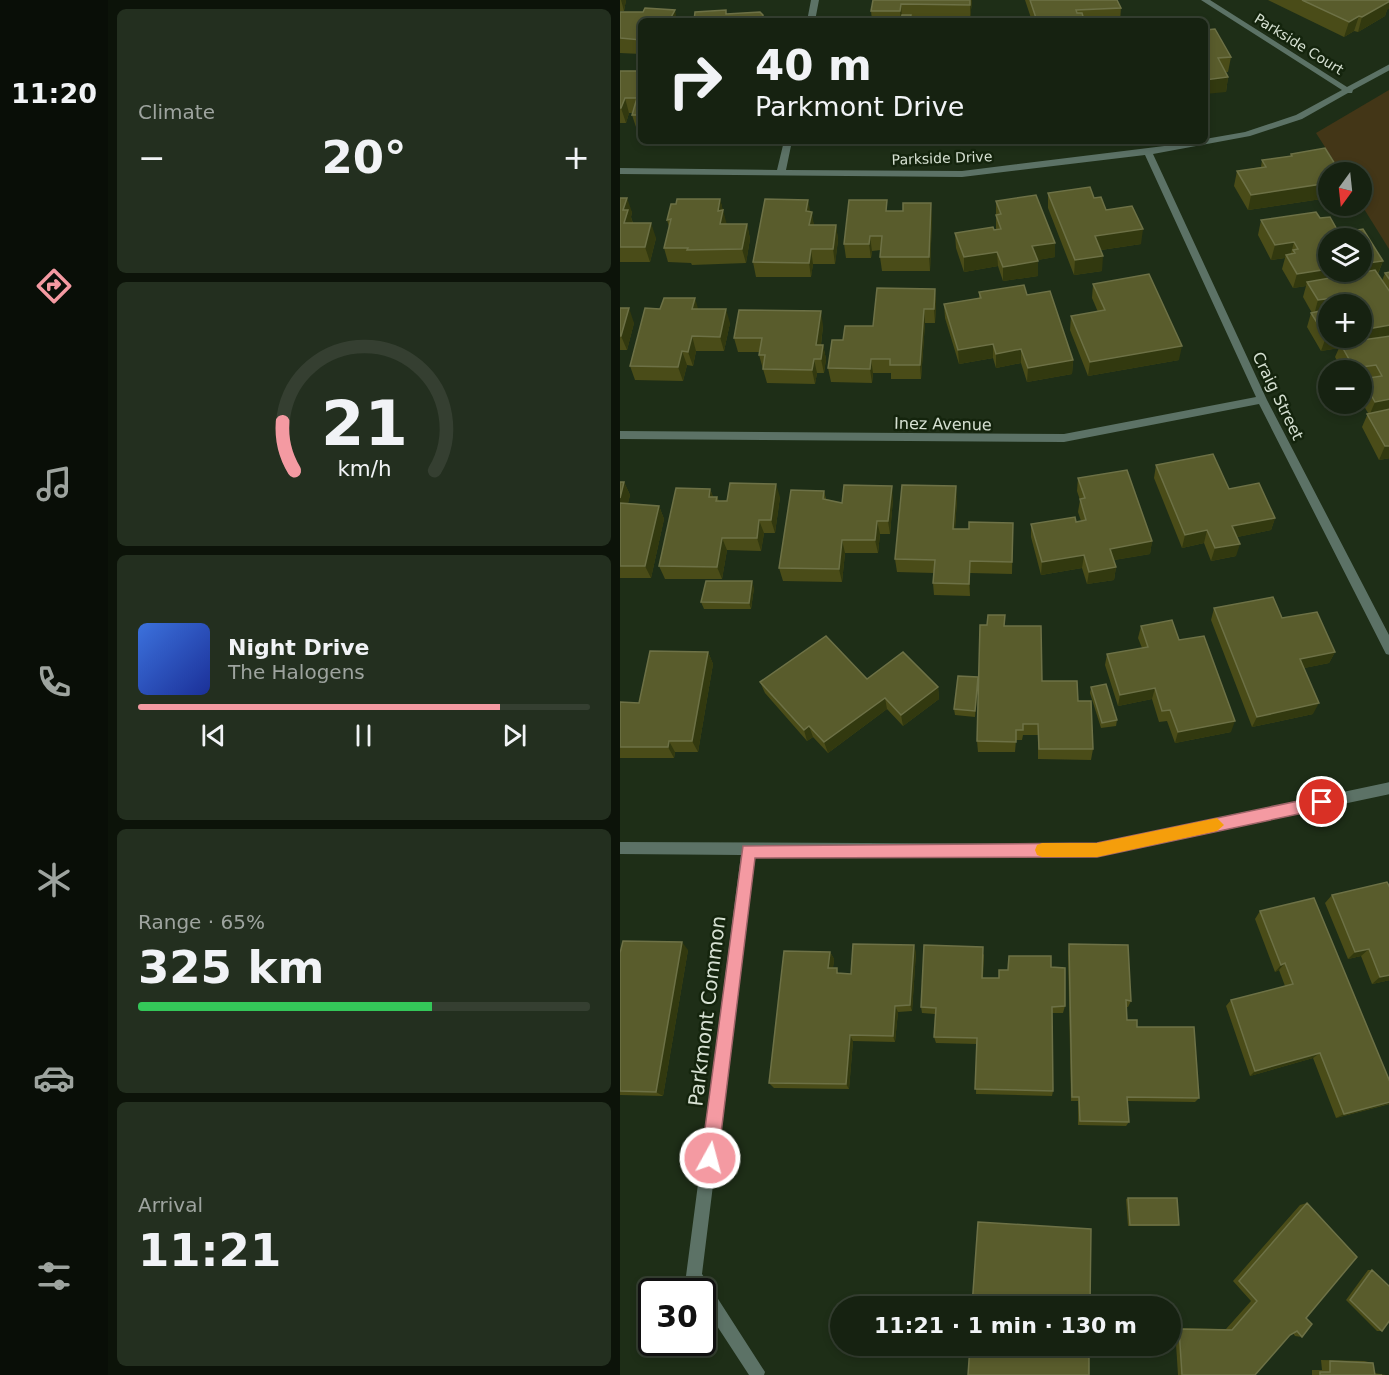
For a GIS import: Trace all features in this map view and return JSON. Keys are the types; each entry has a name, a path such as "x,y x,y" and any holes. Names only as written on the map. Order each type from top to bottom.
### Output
{"street":[{"path":"812,18 815,0"},
{"name":"Parkside Court","path":"1205,0 1349,92"},
{"name":"Parkside Drive","path":"1208,141 1247,134 1299,117 1349,92 1390,66"},
{"path":"781,173 787,144"},
{"name":"Parkside Drive","path":"620,171 962,174 1148,152 1192,144"},
{"name":"Craig Street","path":"1148,152 1262,400 1390,650"},
{"name":"Inez Avenue","path":"620,435 1064,438 1262,400"},
{"path":"620,848 748,851 1097,850 1390,788"},
{"name":"Parkmont Common","path":"748,851 694,1276 757,1372"}],"shaded area":[{"path":"1389,90 1389,249 1368,216 1372,216 1372,162 1335,162 1316,133"}],"building":[{"path":"873,0 970,0 970,5 901,4 900,11 871,11"},
{"path":"1030,0 1117,0 1121,8 1076,10 1077,13 1082,13 1083,18 1036,18"},
{"path":"1302,0 1388,0 1390,1 1349,22"},
{"path":"645,8 675,10 671,18 638,18 638,40 620,38 620,12 643,12"},
{"path":"726,10 726,14 760,12 763,18 694,18 695,12"},
{"path":"902,15 911,15 910,18 902,18"},
{"path":"1215,29 1231,57 1218,58 1228,77 1208,80 1208,30"},
{"path":"620,71 638,71 638,115 632,115 637,98 625,98 620,108"},
{"path":"1325,148 1334,162 1318,162 1318,185 1251,195 1237,171 1266,167 1262,160 1292,156 1291,154"},
{"path":"1090,187 1094,198 1101,197 1106,210 1132,206 1143,229 1095,236 1103,256 1075,260 1048,193"},
{"path":"1036,195 1055,243 1032,246 1038,261 1003,267 997,252 964,257 955,233 993,227 994,230 1001,229 996,215 1001,214 996,201"},
{"path":"620,198 627,198 623,210 628,210 624,223 651,223 645,247 620,247"},
{"path":"677,199 720,199 718,211 723,210 720,224 747,224 742,249 664,248 671,219 667,220 671,204 676,204"},
{"path":"765,199 808,200 806,211 812,212 809,225 836,225 833,249 811,249 809,263 753,262"},
{"path":"849,200 887,200 886,211 903,211 903,203 931,203 929,257 880,257 882,236 870,236 869,244 844,244"},
{"path":"1316,212 1320,218 1330,217 1336,228 1318,228 1318,271 1297,274 1286,255 1295,253 1293,250 1298,249 1294,242 1275,245 1261,220"},
{"path":"1372,243 1383,261 1372,262"},
{"path":"1375,270 1390,292 1390,325 1372,328 1372,294 1318,294 1318,300 1307,282 1318,280 1318,282 1372,282 1372,271"},
{"path":"1149,274 1182,346 1090,362 1071,316 1105,310 1093,284"},
{"path":"1024,285 1027,295 1050,291 1073,360 1028,368 1021,349 996,354 993,344 958,350 944,304 981,298 979,292"},
{"path":"877,288 935,289 934,309 924,309 920,365 890,365 890,359 871,359 870,369 828,368 832,340 843,340 845,326 873,326"},
{"path":"664,298 695,298 692,309 726,309 720,337 692,336 688,352 682,351 678,367 630,366 645,308 660,309"},
{"path":"620,308 629,308 621,336 620,336"},
{"path":"739,310 821,311 816,345 823,345 821,359 814,359 812,370 763,369 765,355 759,355 762,338 734,338"},
{"path":"1318,311 1318,324 1311,313"},
{"path":"1390,336 1390,399 1375,402 1372,397 1372,378 1382,376 1376,365 1372,366 1372,360 1350,360 1343,348 1372,348 1372,339"},
{"path":"1390,409 1390,446 1385,446 1367,414"},
{"path":"1213,454 1229,489 1259,483 1275,518 1232,526 1240,544 1215,548 1207,530 1185,535 1156,465"},
{"path":"1127,470 1152,541 1110,549 1116,567 1089,572 1084,555 1042,562 1031,524 1075,517 1076,522 1086,520 1080,499 1085,498 1078,478"},
{"path":"620,482 624,482 620,498"},
{"path":"730,483 776,484 771,520 759,520 757,538 722,538 717,567 659,566 676,488 710,489 709,497 717,497 716,501 727,501"},
{"path":"844,485 892,486 888,521 877,521 875,540 842,540 839,569 779,568 791,490 824,491 823,499 842,503"},
{"path":"902,485 956,486 953,529 969,529 969,522 1013,523 1012,562 970,561 969,584 933,583 935,560 895,559"},
{"path":"620,503 659,506 645,566 620,566"},
{"path":"706,581 752,581 749,603 701,602"},
{"path":"1273,597 1282,618 1317,612 1335,652 1300,659 1319,703 1257,717 1214,608"},
{"path":"988,615 1005,615 1004,626 1041,626 1042,681 1077,681 1078,701 1091,701 1093,749 1039,749 1038,724 1023,724 1023,730 1016,730 1016,742 977,741 980,625 987,625"},
{"path":"1172,620 1179,640 1204,636 1235,721 1178,732 1170,710 1162,711 1155,688 1120,695 1107,654 1148,647 1141,626"},
{"path":"826,636 867,679 903,652 938,687 901,715 885,698 824,742 809,726 804,730 760,682"},
{"path":"650,651 708,652 692,741 669,741 668,747 620,747 620,702 639,703"},
{"path":"958,676 978,677 975,711 954,709"},
{"path":"1106,684 1117,720 1102,723 1091,687"},
{"path":"1387,882 1390,888 1390,975 1380,977 1369,949 1355,952 1332,895"},
{"path":"1314,898 1390,1082 1390,1102 1344,1114 1320,1053 1255,1071 1231,1000 1293,984 1285,963 1281,965 1260,911"},
{"path":"623,941 682,942 656,1092 620,1091 620,953"},
{"path":"853,944 914,945 910,1005 895,1006 893,1036 850,1035 846,1084 769,1083 784,951 830,952 828,968 837,968 837,973 851,974"},
{"path":"1069,944 1128,945 1131,1001 1126,1000 1127,1020 1137,1020 1137,1027 1194,1027 1199,1098 1127,1097 1129,1122 1080,1121 1079,1097 1072,1097"},
{"path":"924,945 983,947 982,978 999,978 999,970 1008,970 1009,956 1051,956 1051,967 1065,968 1065,1006 1052,1007 1053,1091 975,1089 977,1038 934,1037 936,1008 921,1007"},
{"path":"1128,1198 1177,1198 1179,1225 1130,1225"},
{"path":"1307,1203 1357,1257 1306,1318 1312,1324 1302,1337 1297,1331 1290,1335 1255,1375 1182,1375 1181,1329 1232,1330 1257,1301 1239,1281"},
{"path":"978,1222 1091,1229 1090,1296 973,1296"},
{"path":"1372,1270 1390,1287 1390,1320 1382,1331 1350,1300"},
{"path":"969,1356 1089,1356 1089,1375 968,1375"},
{"path":"1330,1361 1373,1363 1375,1375 1320,1375 1320,1372 1330,1372"}],"slow traffic":[{"path":"1042,850 1097,850 1217,825"}],"route":[{"path":"710,1158 748,851 1097,850 1322,802"}]}
